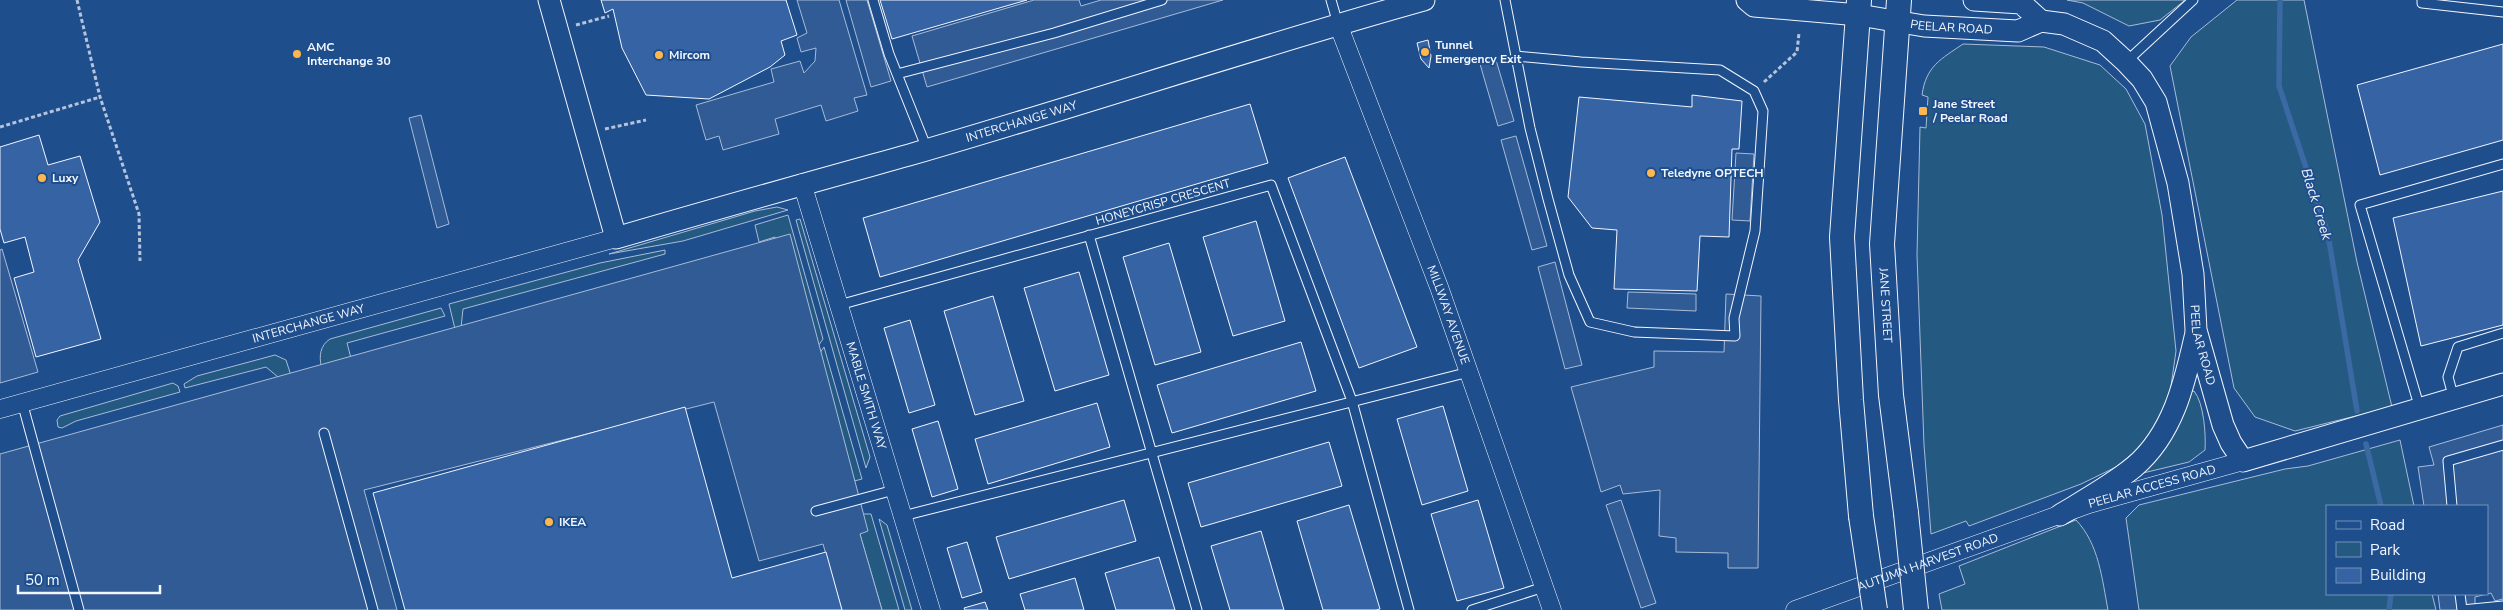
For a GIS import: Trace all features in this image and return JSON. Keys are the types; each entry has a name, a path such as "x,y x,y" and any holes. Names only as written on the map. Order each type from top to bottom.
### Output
{"main road":[{"path":"1859,7 1842,237 1851,400 1861,516 1875,610"},
{"name":"JANE STREET","path":"1898,10 1882,244 1891,395 1916,610"}],"street":[{"path":"549,0 616,238"},
{"name":"INTERCHANGE WAY","path":"0,409 616,238 802,183 927,149 1338,24 1424,0"},
{"path":"1747,0 1754,6 1859,7"},
{"name":"PEELAR ROAD","path":"1974,0 2021,3 2041,20 2064,24 2103,42 2142,79 2156,102 2173,165 2193,274 2196,330 2223,425 2231,443 2243,461"},
{"name":"PEELAR ROAD","path":"1859,7 1898,10 1924,26 2018,31 2041,20"},
{"name":"MILLWAY AVENUE","path":"1338,24 1440,287 1552,610"},
{"name":"MABLE SMITH WAY","path":"802,183 931,610"},
{"path":"2060,515 2135,466 2158,439 2174,412 2184,382 2196,330"},
{"path":"2243,461 2503,384"},
{"name":"PEELAR ACCESS ROAD","path":"2060,515 2089,504 2243,461"},
{"name":"AUTUMN HARVEST ROAD","path":"1795,610 2060,515"}],"lane":[{"path":"873,0 897,74 927,149"},
{"path":"897,74 1054,33 1162,0"},
{"path":"1331,0 1338,24"},
{"path":"1505,0 1530,128 1569,275 1590,322 1634,332 1735,336 1734,318 1755,231 1763,111 1754,91 1720,70 1581,62 1516,56"},
{"path":"2126,62 2193,0"},
{"path":"2422,0 2422,3 2503,12"},
{"path":"2420,409 2360,205 2503,164"},
{"name":"HONEYCRISP CRESCENT","path":"839,305 1271,185 1352,402"},
{"path":"1090,235 1197,610"},
{"path":"2454,399 2448,377 2458,346 2503,333"},
{"path":"902,516 1469,372"},
{"path":"22,402 79,610"},
{"path":"1352,402 1409,610"},
{"path":"324,433 374,610"},
{"path":"2452,505 2448,461 2503,445"},
{"path":"816,511 894,490"},
{"path":"1472,610 1544,588"},
{"path":"2460,595 2462,610 2503,606"}],"path":[{"path":"77,0 100,97 139,214 140,260"},
{"path":"557,30 609,16"},
{"path":"1754,91 1797,52 1799,33"},
{"path":"0,127 100,97"},
{"path":"586,134 646,120"}],"green space":[{"path":"2067,0 2184,1 2160,20 2129,26 2083,3"},
{"path":"2237,0 2304,0 2357,262 2392,407 2295,431 2255,417 2234,388 2170,66 2191,37"},
{"path":"1963,44 2044,47 2100,65 2126,89 2145,124 2162,215 2176,351 2168,407 2143,445 2116,467 2081,484 1969,526 1966,521 1931,534 1924,445 1917,255 1920,127 1926,128 1928,97 1922,95 1924,85 1931,70 1941,59"},
{"path":"777,207 788,210 683,241 609,254 755,211"},
{"path":"788,215 823,339 809,359 775,237 759,242 755,225"},
{"path":"800,219 870,457 866,468 796,220"},
{"path":"665,250 665,254 463,309 461,328 455,329 449,304 600,263"},
{"path":"441,308 445,316 347,343 352,362 332,398 323,375 320,359 324,345 330,339"},
{"path":"824,347 862,479 831,487 811,366"},
{"path":"275,355 286,360 293,382 284,382 266,367 185,388 184,384 197,376"},
{"path":"173,383 178,386 180,392 76,421 62,428 58,427 57,420 60,416"},
{"path":"2194,391 2202,411 2205,428 2205,450 2189,462 2143,473 2142,471 2171,435 2187,404 2190,392"},
{"path":"2400,440 2414,505 2326,505 2326,595 2432,595 2436,610 2139,610 2126,518 2139,505 2285,469 2308,466"},
{"path":"854,514 871,514 899,610 882,610"},
{"path":"879,519 887,525 912,610 905,610"},
{"path":"2076,520 2084,529 2095,551 2108,610 1942,610 1939,594 1965,584 1959,566"}],"shaded area":[{"path":"797,0 839,0 867,95 854,98 858,111 826,121 821,105 775,119 779,134 723,150 719,136 706,140 696,105 774,82 771,69 800,61 804,73 815,61 816,48 801,52 797,38 807,33"},
{"path":"846,0 867,0 891,81 871,87"},
{"path":"1034,0 1079,0 1081,6 1101,0 1223,0 927,87 912,36"},
{"path":"1496,60 1514,121 1498,126 1480,64"},
{"path":"421,115 449,224 437,228 409,118"},
{"path":"1516,136 1547,246 1532,250 1501,140"},
{"path":"1736,153 1754,154 1750,221 1732,220"},
{"path":"790,234 868,531 860,534 882,610 842,610 823,544 759,561 714,402 364,490 397,610 0,610 0,454"},
{"path":"2,249 38,372 0,383 0,250"},
{"path":"1555,262 1582,365 1565,369 1538,267"},
{"path":"1628,292 1696,294 1696,311 1627,308"},
{"path":"1726,294 1761,296 1758,568 1728,568 1728,553 1676,552 1676,538 1659,536 1660,490 1623,494 1620,485 1601,492 1571,387 1654,367 1654,351 1724,352"},
{"path":"2503,425 2503,599 2495,601 2491,593 2488,594 2488,505 2424,505 2418,467 2434,465 2429,447"},
{"path":"1621,500 1656,603 1641,608 1606,505"},
{"path":"2438,595 2483,595 2475,597 2475,610 2440,610"}],"building":[{"path":"601,0 786,0 797,35 781,41 785,55 770,67 709,99 646,95 622,48 613,9 605,13"},
{"path":"880,0 1027,0 892,39"},
{"name":"Tunnel Emergency Exit","path":"1428,40 1431,56 1429,68 1421,59 1417,43"},
{"path":"2503,44 2503,140 2380,175 2357,85"},
{"name":"Teledyne OPTECH","path":"1692,95 1742,101 1739,149 1732,149 1729,237 1700,236 1697,291 1614,289 1617,230 1592,228 1568,197 1579,97 1692,107"},
{"path":"1250,104 1268,163 880,277 863,218"},
{"path":"39,135 48,165 80,156 100,222 78,260 101,339 36,357 14,278 34,272 25,237 4,243 0,229 0,147"},
{"path":"1345,157 1417,347 1359,368 1288,178"},
{"path":"2503,191 2503,325 2421,346 2393,218"},
{"path":"1256,221 1285,321 1233,336 1203,237"},
{"path":"1169,243 1201,352 1155,365 1123,257"},
{"path":"1079,272 1109,375 1055,391 1024,288"},
{"path":"993,296 1024,401 975,415 944,311"},
{"path":"910,320 935,405 909,413 884,328"},
{"path":"1301,342 1316,391 1172,433 1157,385"},
{"path":"1097,403 1110,447 988,484 975,439"},
{"path":"1443,406 1468,491 1422,505 1397,419"},
{"name":"IKEA","path":"685,407 732,578 826,552 842,610 405,610 373,493"},
{"path":"938,421 958,489 932,497 912,429"},
{"path":"1329,442 1342,486 1201,527 1188,483"},
{"path":"1124,500 1136,541 1009,579 996,537"},
{"path":"1478,500 1504,588 1457,601 1431,514"},
{"path":"1349,505 1380,609 1323,610 1297,521"},
{"path":"1261,531 1284,610 1230,610 1211,546"},
{"path":"967,542 982,592 962,598 947,548"},
{"path":"1159,557 1175,610 1116,610 1105,573"},
{"path":"1075,578 1084,610 1025,610 1020,594"},
{"path":"985,602 988,610 965,610 964,608"}],"waterway":[{"name":"Black Creek","path":"2280,0 2279,86 2328,234 2357,411"},
{"name":"Black Creek","path":"2366,444 2381,505"},
{"name":"Black Creek","path":"2389,610 2391,595"}],"place":[{"name":"Tunnel Emergency Exit","path":"1425,52"},
{"name":"AMC Interchange 30","path":"297,54"},
{"name":"Mircom","path":"659,55"},
{"name":"Jane Street / Peelar Road","path":"1923,111"},
{"name":"Teledyne OPTECH","path":"1651,173"},
{"name":"Luxy","path":"42,178"},
{"name":"IKEA","path":"549,522"}]}
